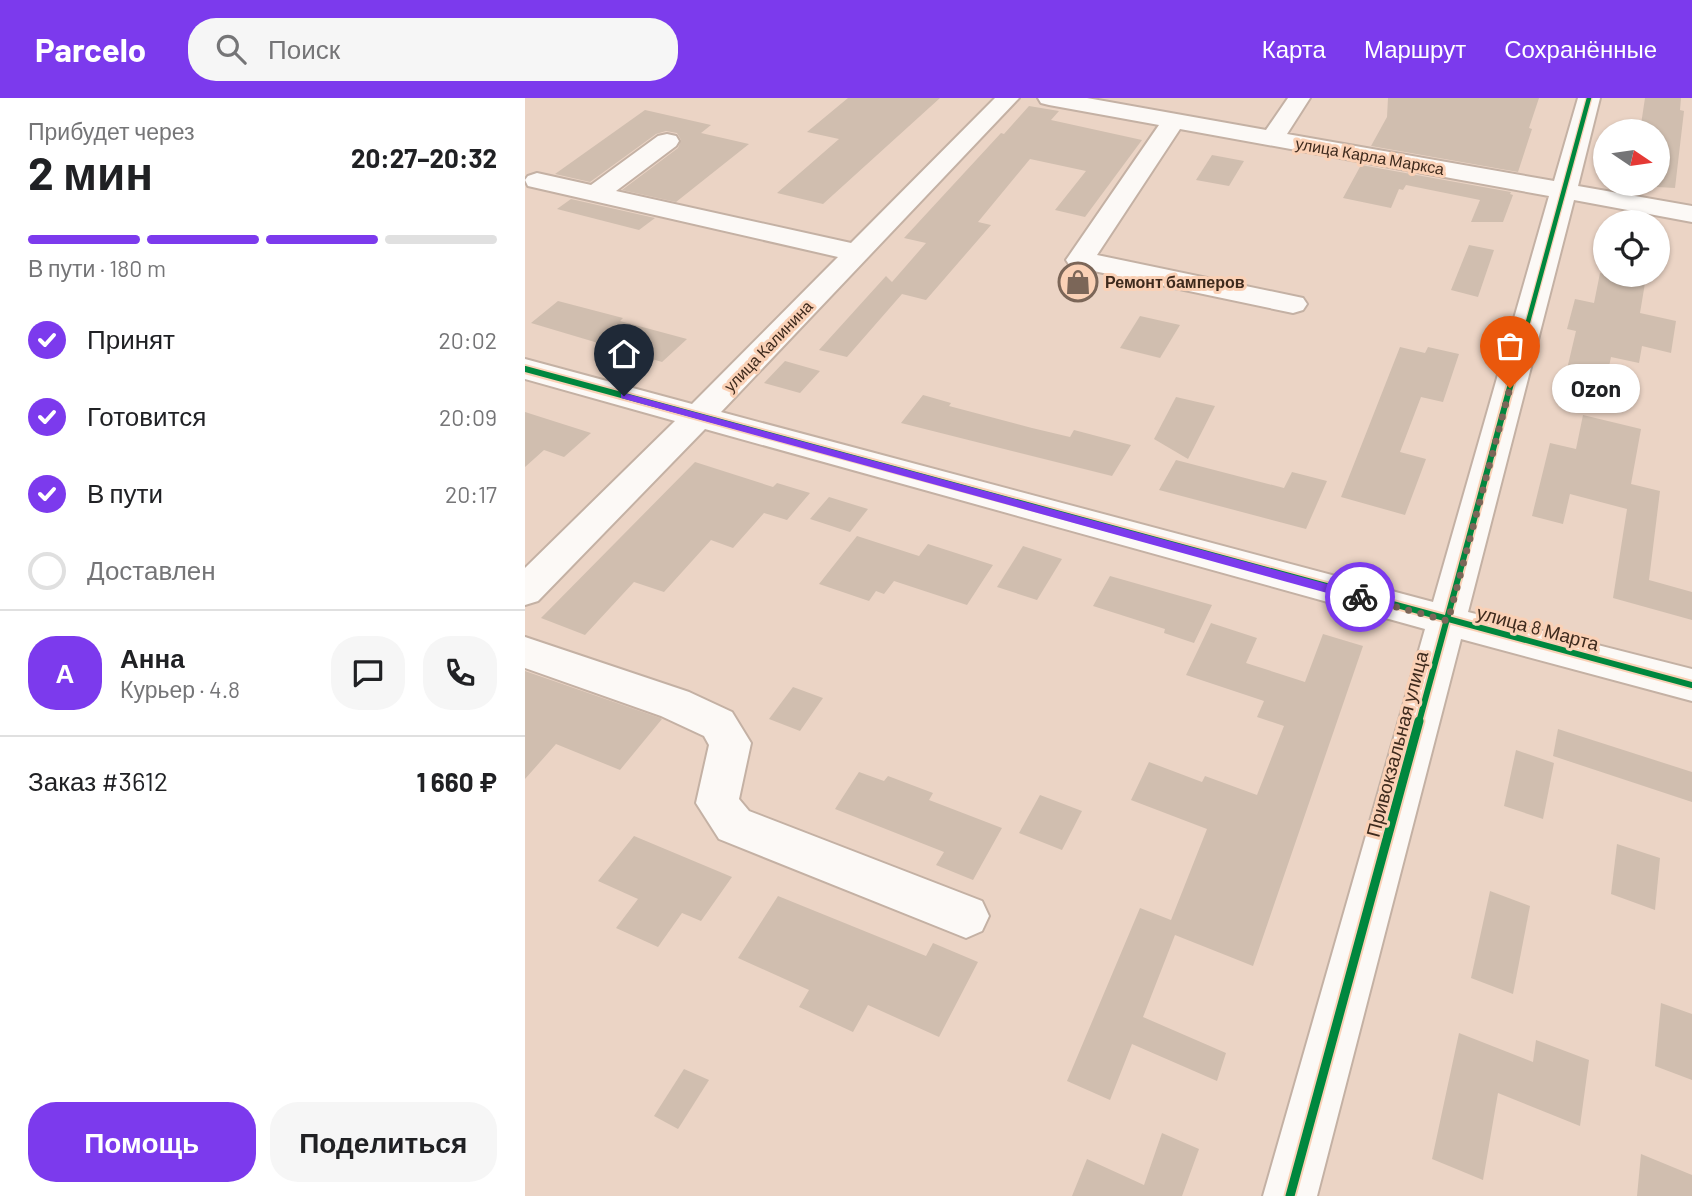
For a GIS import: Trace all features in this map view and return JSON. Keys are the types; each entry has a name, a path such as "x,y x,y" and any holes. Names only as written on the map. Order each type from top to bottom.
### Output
{"street":[{"name":"улица Калинина","path":"525,591 1008,98"},
{"name":"улица Карла Маркса","path":"1049,98 1692,214"},
{"path":"1272,138 1299,98"},
{"name":"Привокзальная улица","path":"1290,1196 1589,98"},
{"path":"1174,120 1080,260 1293,304"},
{"path":"596,194 667,141"},
{"path":"537,181 858,253"},
{"name":"улица 8 Марта","path":"525,369 1692,685"},
{"path":"525,652 675,704 718,724 730,743 717,803 734,825 966,916"}],"building":[{"path":"848,98 940,98 823,204 777,193 839,139 807,132"},
{"path":"1388,98 1539,98 1518,172 1371,146 1387,117"},
{"path":"1645,98 1681,98 1680,110 1684,111 1675,188 1670,188 1670,119 1642,119"},
{"path":"1029,106 1059,111 1051,120 1142,140 1085,217 1055,210 1086,171 1030,159 978,222 991,225 926,300 902,294 847,357 819,350 886,276 892,282 926,243 904,238"},
{"path":"645,110 711,125 701,133 749,144 676,202 622,190 678,148 681,140 677,133 666,131 656,134 590,182 555,174"},
{"path":"1212,155 1244,161 1229,186 1196,180"},
{"path":"1361,165 1511,192 1513,195 1503,222 1471,222 1480,200 1406,185 1403,190 1399,189 1391,208 1343,198"},
{"path":"571,199 655,218 639,230 557,209"},
{"path":"1469,245 1494,250 1478,297 1451,290"},
{"path":"1597,287 1644,287 1640,313 1676,321 1671,353 1642,346 1639,363 1611,357 1603,395 1563,386 1576,331 1567,329 1575,299 1594,303"},
{"path":"558,301 687,339 662,362 531,323"},
{"path":"1140,316 1180,325 1160,358 1120,348"},
{"path":"1400,347 1425,353 1428,347 1459,354 1443,402 1421,397 1400,452 1426,459 1405,515 1341,497"},
{"path":"785,361 820,371 800,393 764,383"},
{"path":"923,395 951,403 949,406 1032,428 1070,437 1074,430 1131,445 1112,476 901,423"},
{"path":"1176,397 1215,406 1188,459 1154,439"},
{"path":"525,412 591,433 564,457 544,450 525,467"},
{"path":"1583,415 1641,429 1631,484 1660,491 1649,580 1692,592 1692,620 1613,598 1627,509 1570,494 1563,524 1532,516 1550,443 1576,449"},
{"path":"1176,460 1284,488 1292,472 1327,481 1306,529 1159,490"},
{"path":"695,462 773,487 777,483 810,493 787,520 764,513 733,548 711,540 664,592 634,582 585,635 541,618"},
{"path":"829,497 868,509 850,532 810,519"},
{"path":"857,536 919,556 928,544 993,565 967,605 894,581 884,594 876,591 869,601 819,584"},
{"path":"1023,546 1062,559 1037,600 997,587"},
{"path":"1110,576 1212,605 1194,643 1164,633 1165,629 1093,606"},
{"path":"1211,623 1257,638 1246,663 1305,682 1323,634 1363,646 1253,966 1175,935 1143,1017 1226,1053 1217,1081 1132,1044 1110,1100 1067,1081 1140,908 1171,920 1207,829 1131,800 1149,762 1202,782 1205,776 1257,795 1284,726 1257,717 1264,701 1186,675"},
{"path":"525,671 662,719 620,770 556,744 525,779"},
{"path":"793,687 823,698 800,731 769,719"},
{"path":"1558,729 1692,772 1692,802 1553,756"},
{"path":"1516,750 1554,763 1543,819 1504,806"},
{"path":"859,772 884,781 888,776 933,793 929,800 1002,828 973,880 936,865 944,852 835,809"},
{"path":"1040,795 1082,811 1062,850 1019,833"},
{"path":"634,836 732,877 701,921 682,913 658,947 616,928 638,899 598,881"},
{"path":"1617,844 1660,858 1655,910 1611,894"},
{"path":"1490,891 1530,906 1513,994 1471,978"},
{"path":"778,896 926,956 933,943 978,962 939,1037 868,1005 853,1032 799,1007 809,990 738,958"},
{"path":"1661,1003 1692,1014 1692,1080 1655,1066"},
{"path":"1459,1033 1533,1062 1536,1040 1589,1060 1580,1126 1498,1093 1483,1180 1432,1159"},
{"path":"684,1069 709,1080 678,1129 654,1116"},
{"path":"1162,1133 1199,1149 1182,1196 1072,1196 1087,1159 1144,1185"},
{"path":"1641,1154 1692,1175 1692,1196 1637,1196"}],"cycle path":[{"path":"1290,1196 1589,98"},
{"path":"525,369 1692,685"}],"way so far":[{"path":"1360,597 1448,621 1510,388"}],"place":[{"name":"Ремонт бамперов","path":"1078,282"},
{"name":"Ozon","path":"1510,388"}],"route":[{"path":"624,396 1360,597"}]}
